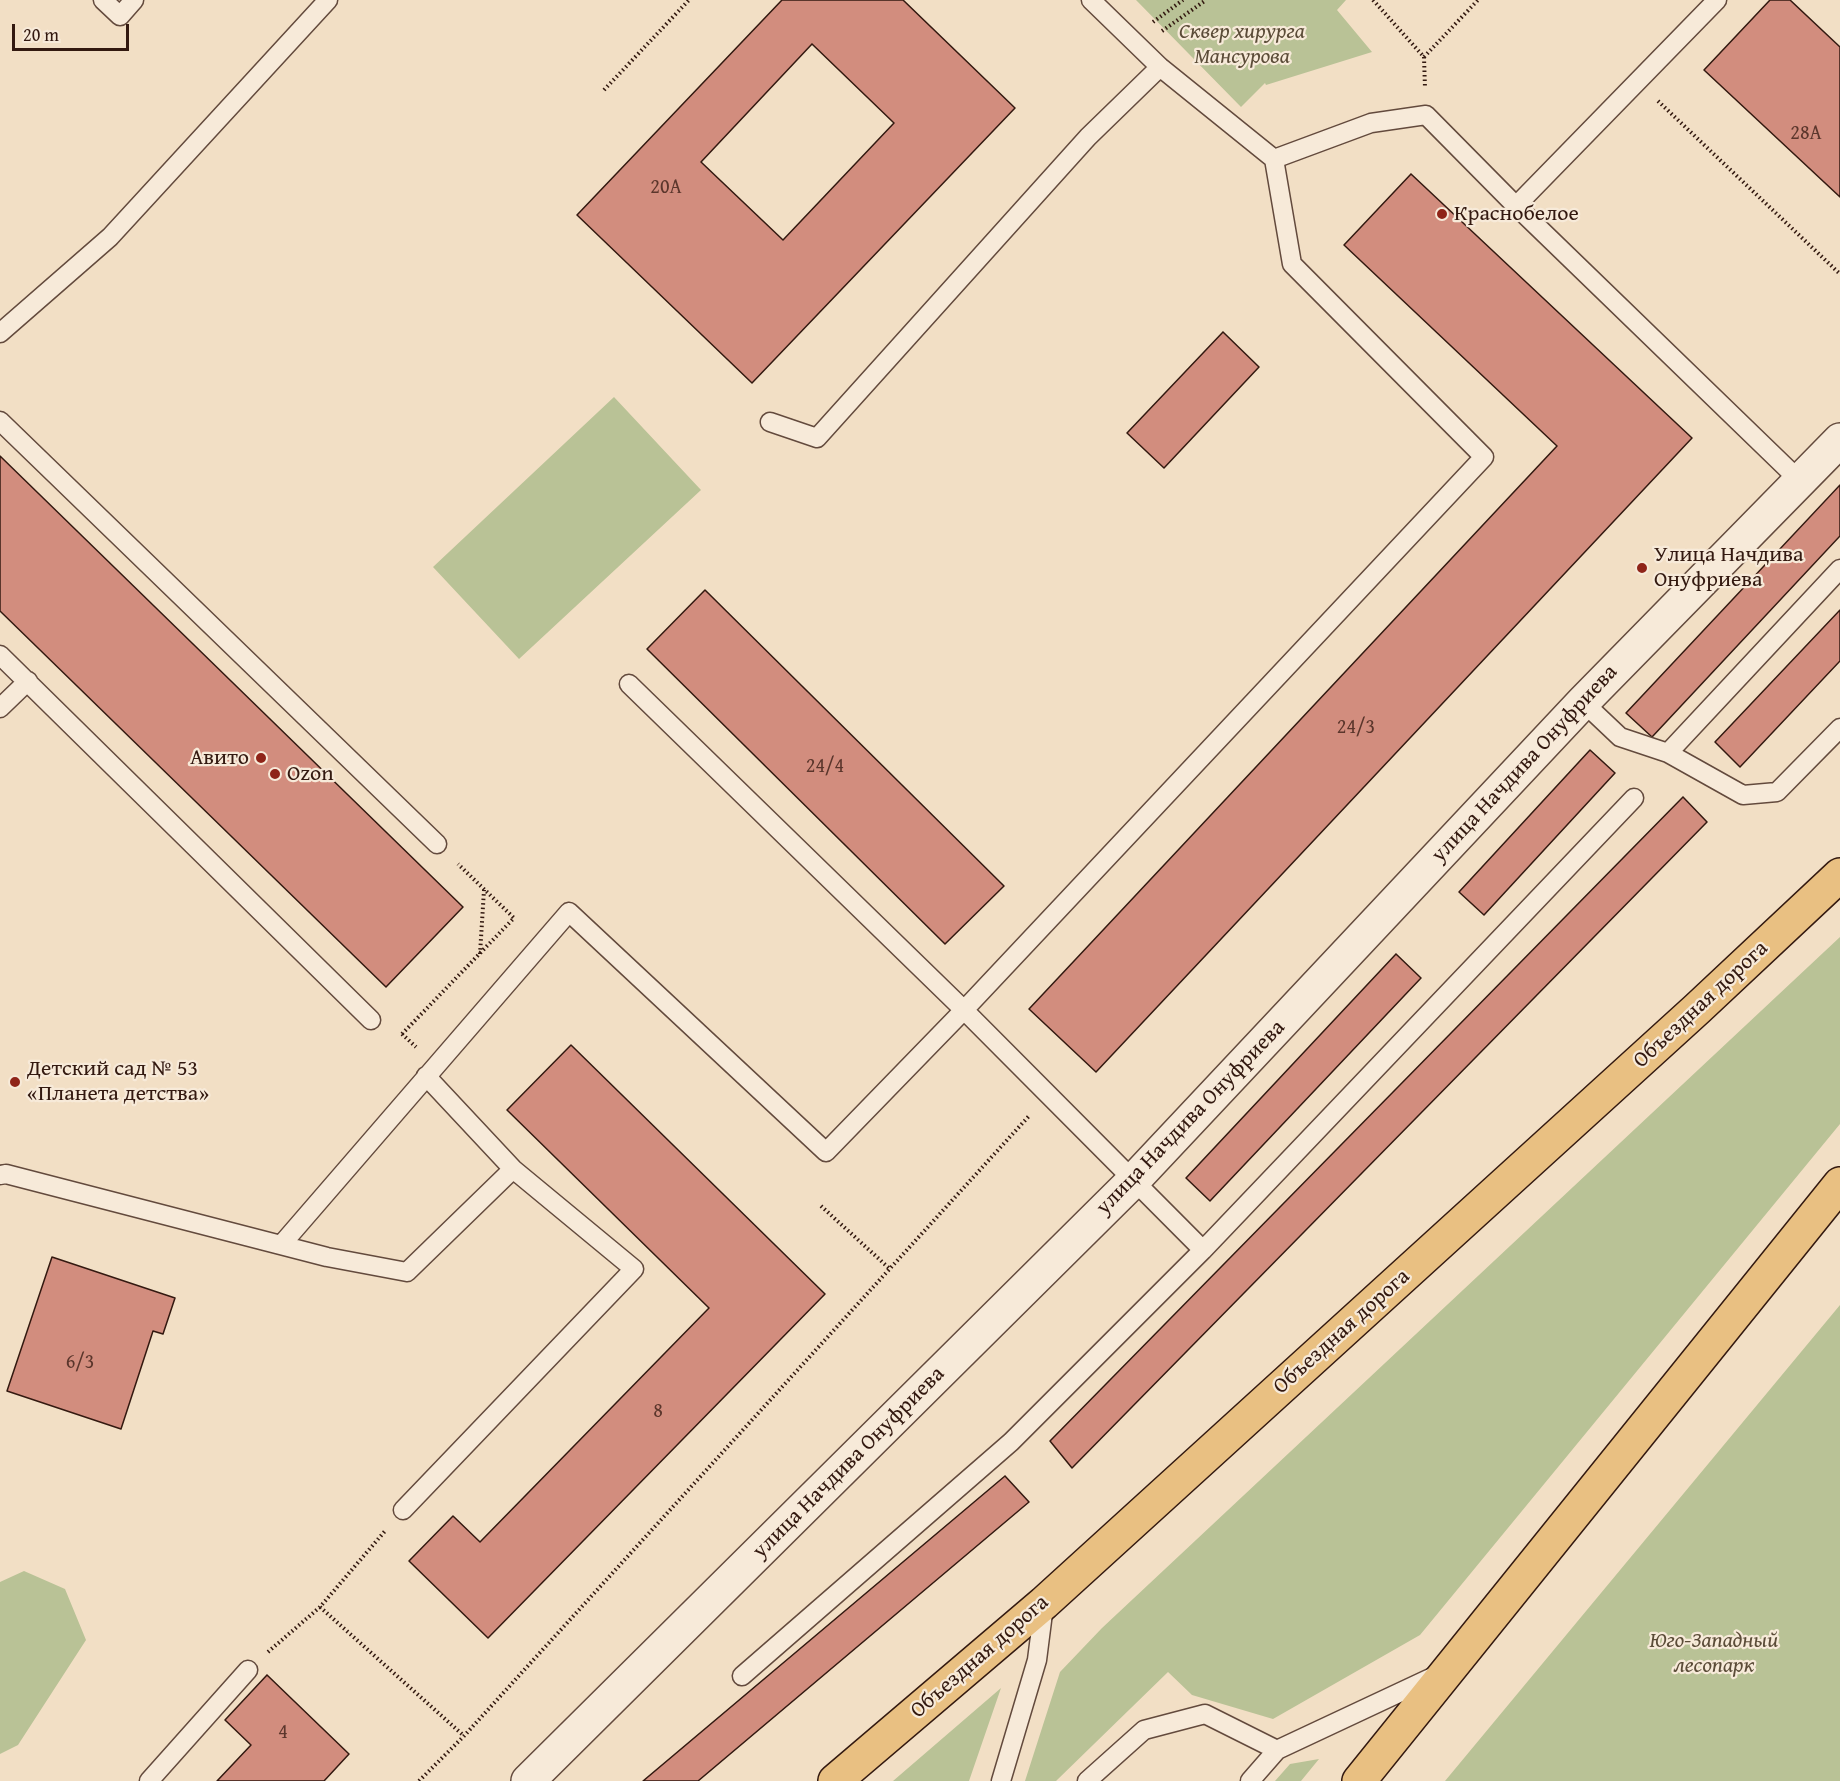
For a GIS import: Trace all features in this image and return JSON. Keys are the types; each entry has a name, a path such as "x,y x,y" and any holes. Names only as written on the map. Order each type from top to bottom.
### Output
{"main road":[{"name":"Объездная дорога","path":"836,1781 1044,1603 1680,1025 1840,875"},
{"path":"1359,1781 1840,1184"}],"street":[{"name":"улица Начдива Онуфриева","path":"528,1781 1134,1181 1583,702 1840,440"}],"lane":[{"path":"103,0 120,16 134,0"},
{"path":"0,333 110,237 328,0"},
{"path":"282,1244 569,912 826,1152 964,1010 1484,457 1292,264 1274,159 1160,67 1091,0"},
{"path":"1516,206 1717,0"},
{"path":"770,422 817,438 1088,137 1160,67"},
{"path":"1274,159 1371,123 1426,116 1800,482"},
{"path":"0,421 437,844"},
{"path":"1668,753 1840,569"},
{"path":"0,655 371,1020"},
{"path":"0,708 28,681"},
{"path":"629,684 964,1010 1203,1250"},
{"path":"1583,702 1620,736 1668,753 1743,795 1777,792 1840,728"},
{"path":"742,1676 1011,1442 1203,1250 1634,798"},
{"path":"403,1510 634,1269 513,1169 430,1071"},
{"path":"0,1175 6,1174 327,1257 407,1272 513,1169"},
{"path":"1001,1781 1037,1660 1044,1603"},
{"path":"149,1781 248,1670"},
{"path":"1250,1781 1277,1750 1449,1670"},
{"path":"1087,1781 1144,1730 1205,1714 1277,1750"}],"path":[{"path":"604,90 688,0"},
{"path":"1135,42 1184,0"},
{"path":"1135,42 1206,0"},
{"path":"1373,0 1424,57 1426,116"},
{"path":"1424,57 1478,0"},
{"path":"1637,81 1840,274"},
{"path":"402,1034 514,918 437,844"},
{"path":"480,954 484,890"},
{"path":"371,1020 379,1012 402,1034 430,1071"},
{"path":"419,1781 464,1736 1048,1095"},
{"path":"820,1206 890,1269"},
{"path":"248,1670 320,1607 403,1510"},
{"path":"320,1607 464,1736"}],"green space":[{"name":"Сквер хирурга Мансурова","path":"1136,0 1346,0 1337,10 1372,52 1266,85 1265,83 1241,107"},
{"path":"614,397 701,490 519,659 433,567"},
{"path":"1840,937 1840,1124 1420,1635 1273,1719 1192,1695 1168,1672 1056,1781 1025,1781 1060,1672 1102,1628"},
{"name":"Юго-Западный лесопарк","path":"1840,1305 1840,1781 1445,1781"},
{"path":"24,1571 65,1589 86,1640 18,1745 0,1754 0,1582"},
{"path":"1001,1688 969,1781 893,1781"},
{"path":"1319,1759 1301,1781 1275,1781 1290,1764"}],"building":[{"path":"782,0 903,0 1015,108 752,383 577,215","holes":["812,44 894,123 783,240 701,162"]},
{"path":"1770,0 1790,0 1840,47 1840,197 1704,70"},
{"path":"1411,174 1692,438 1096,1072 1029,1009 1557,446 1344,245"},
{"path":"1223,332 1259,367 1164,468 1127,433"},
{"path":"0,456 463,907 386,987 0,611"},
{"path":"1840,485 1840,536 1652,737 1626,713"},
{"path":"705,590 1004,886 945,944 647,649"},
{"path":"1840,610 1840,661 1740,767 1715,742"},
{"path":"1590,750 1615,773 1484,915 1459,892"},
{"path":"1683,797 1707,822 1072,1468 1050,1441"},
{"path":"1396,954 1421,978 1210,1201 1186,1178"},
{"path":"571,1045 825,1294 488,1638 409,1561 453,1516 480,1542 709,1308 507,1110"},
{"path":"52,1257 175,1298 163,1334 153,1331 121,1429 7,1391"},
{"path":"1005,1476 1029,1502 698,1781 643,1781"},
{"path":"267,1675 349,1754 324,1781 217,1781 251,1745 225,1720"}],"place":[{"name":"Краснобелое","path":"1442,214"},
{"name":"Улица Начдива Онуфриева","path":"1642,568"},
{"name":"Авито","path":"261,758"},
{"name":"Ozon","path":"275,774"},
{"name":"Детский сад № 53 «Планета детства»","path":"15,1082"}]}
